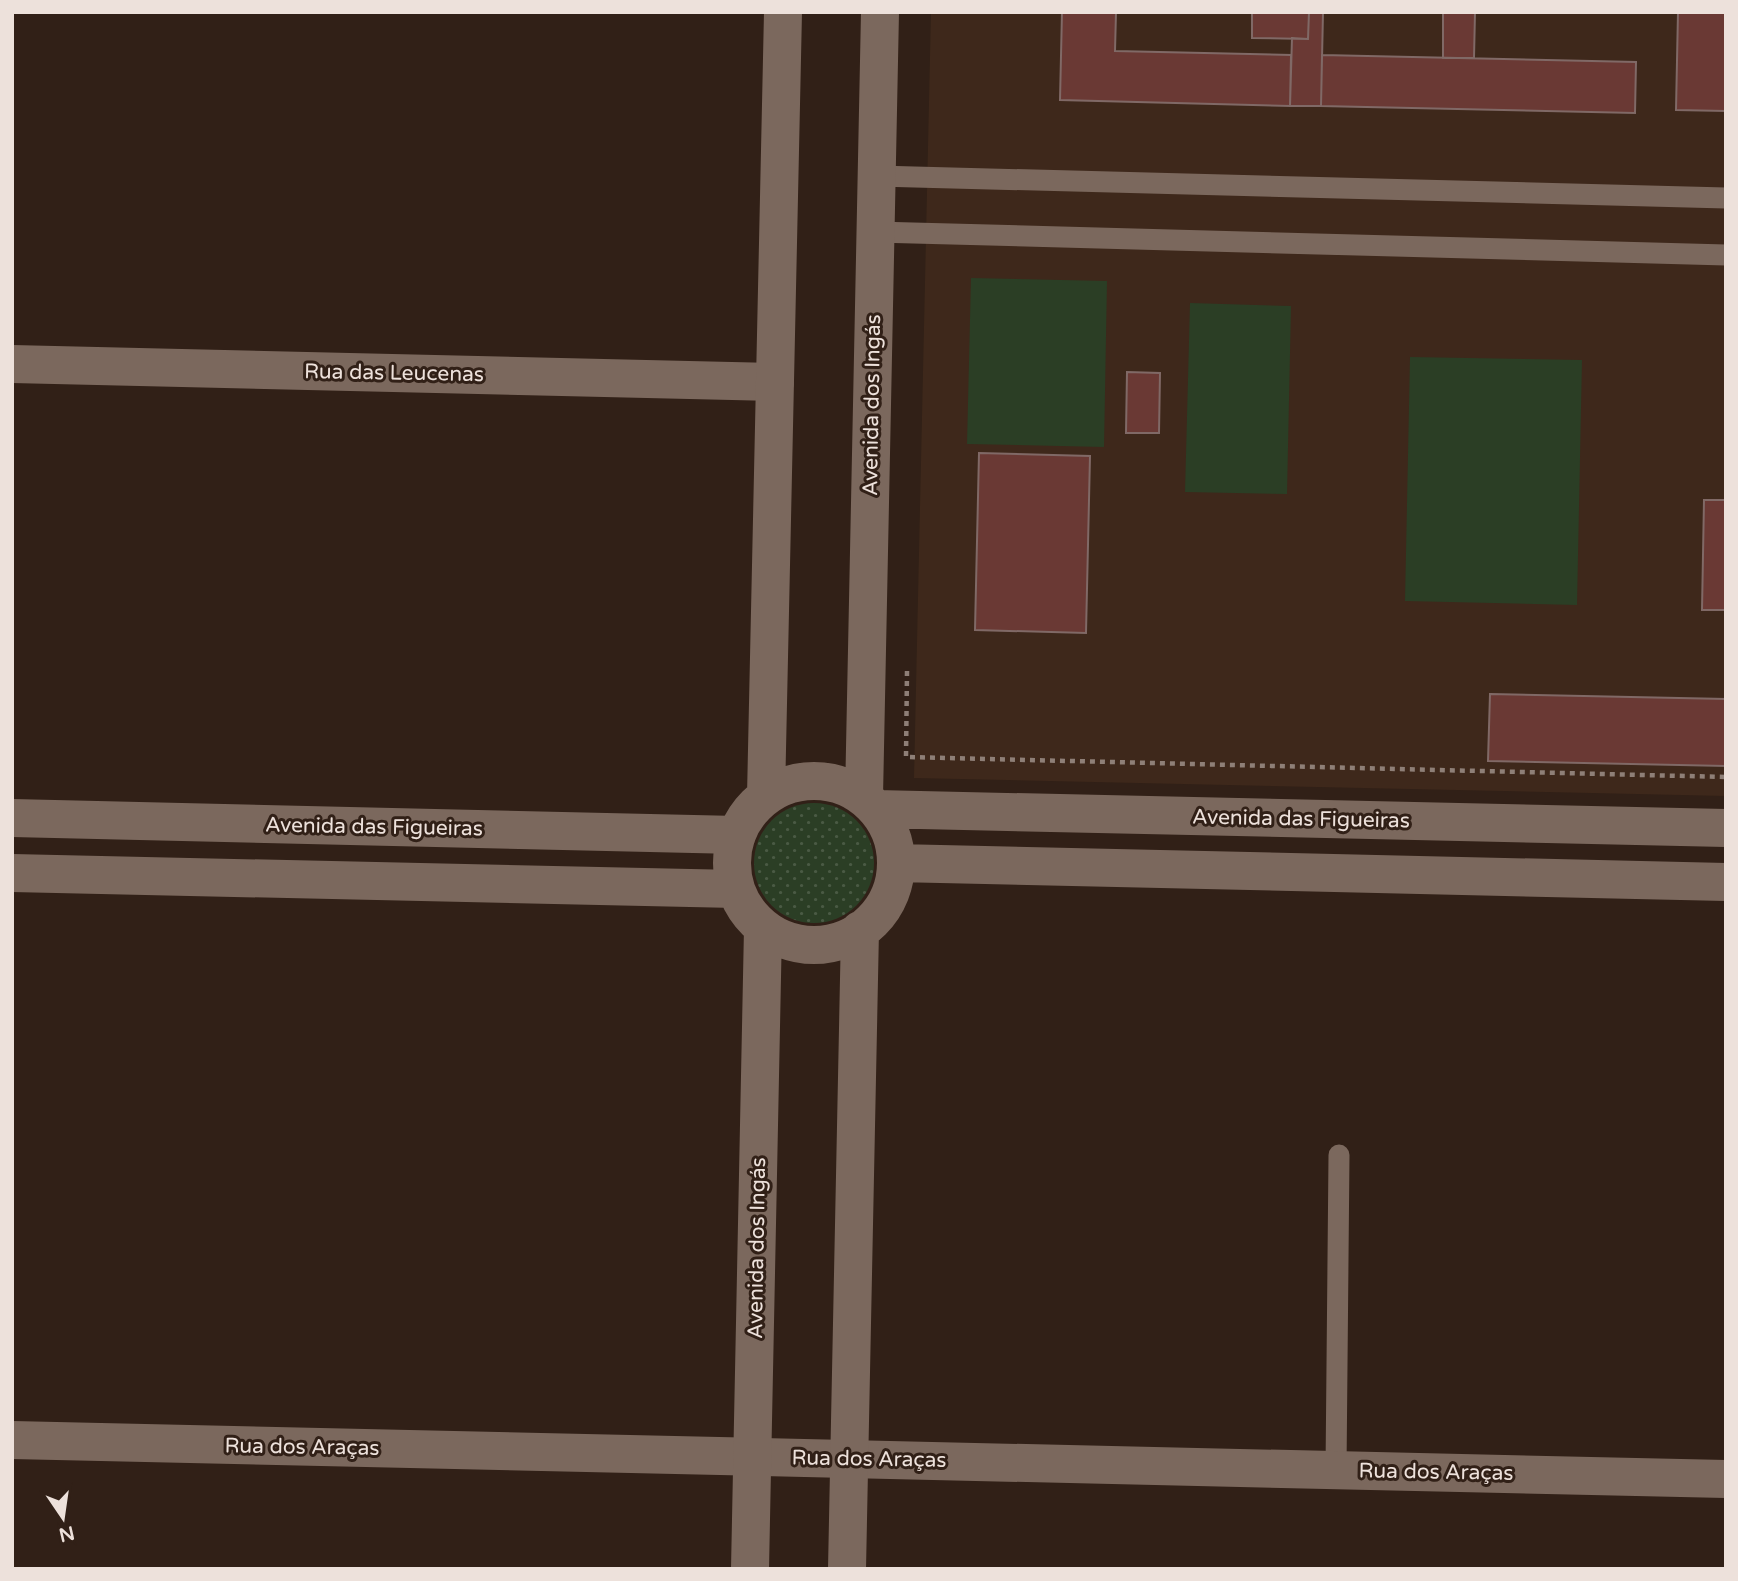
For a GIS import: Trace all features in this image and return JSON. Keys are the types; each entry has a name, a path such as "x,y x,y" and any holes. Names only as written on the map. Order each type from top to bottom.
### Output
{"street":[{"path":"766,796 783,12"},
{"name":"Avenida dos Ingás","path":"870,803 880,12"},
{"name":"Rua das Leucenas","path":"12,364 775,382"},
{"name":"Avenida das Figueiras","path":"819,780 840,785 870,803 888,825 895,846 896,863 893,888 884,907 870,924 832,944 810,946 789,941 763,928 752,918 740,901 731,859 744,818 766,796 797,782 819,780"},
{"name":"Avenida das Figueiras","path":"870,803 1726,828"},
{"name":"Avenida das Figueiras","path":"12,818 737,835"},
{"path":"896,863 1726,882"},
{"path":"12,873 736,889"},
{"name":"Avenida dos Ingás","path":"750,1569 763,928"},
{"path":"847,1569 860,930"},
{"name":"Rua dos Araças","path":"12,1440 1726,1479"}],"lane":[{"path":"877,176 1726,198"},
{"path":"876,232 1726,255"},
{"path":"1336,1470 1339,1155"}],"path":[{"path":"907,660 906,757 1726,777"}],"shaded area":[{"path":"931,12 1726,12 1726,796 914,778"}],"green space":[{"path":"971,278 1107,281 1104,447 967,444"},
{"path":"1190,303 1291,306 1287,494 1185,492"},
{"path":"1410,357 1582,360 1577,605 1405,601"},
{"path":"814,803 837,808 856,821 869,840 874,863 869,886 856,905 837,918 814,923 791,918 772,905 759,886 754,863 759,840 772,821 791,808"}],"building":[{"path":"1062,12 1116,12 1115,51 1291,55 1290,106 1060,100"},
{"path":"1252,12 1309,12 1308,39 1252,38"},
{"path":"1309,12 1323,12 1321,106 1290,106 1292,38 1308,39"},
{"path":"1443,12 1475,12 1474,58 1443,58"},
{"path":"1678,12 1726,12 1726,111 1676,110"},
{"path":"1322,55 1636,62 1635,113 1321,106"},
{"path":"1127,372 1160,373 1159,433 1126,433"},
{"path":"979,453 1090,456 1086,633 975,630"},
{"path":"1704,500 1726,500 1726,610 1702,610"},
{"path":"1490,694 1726,699 1726,766 1488,761"}]}
